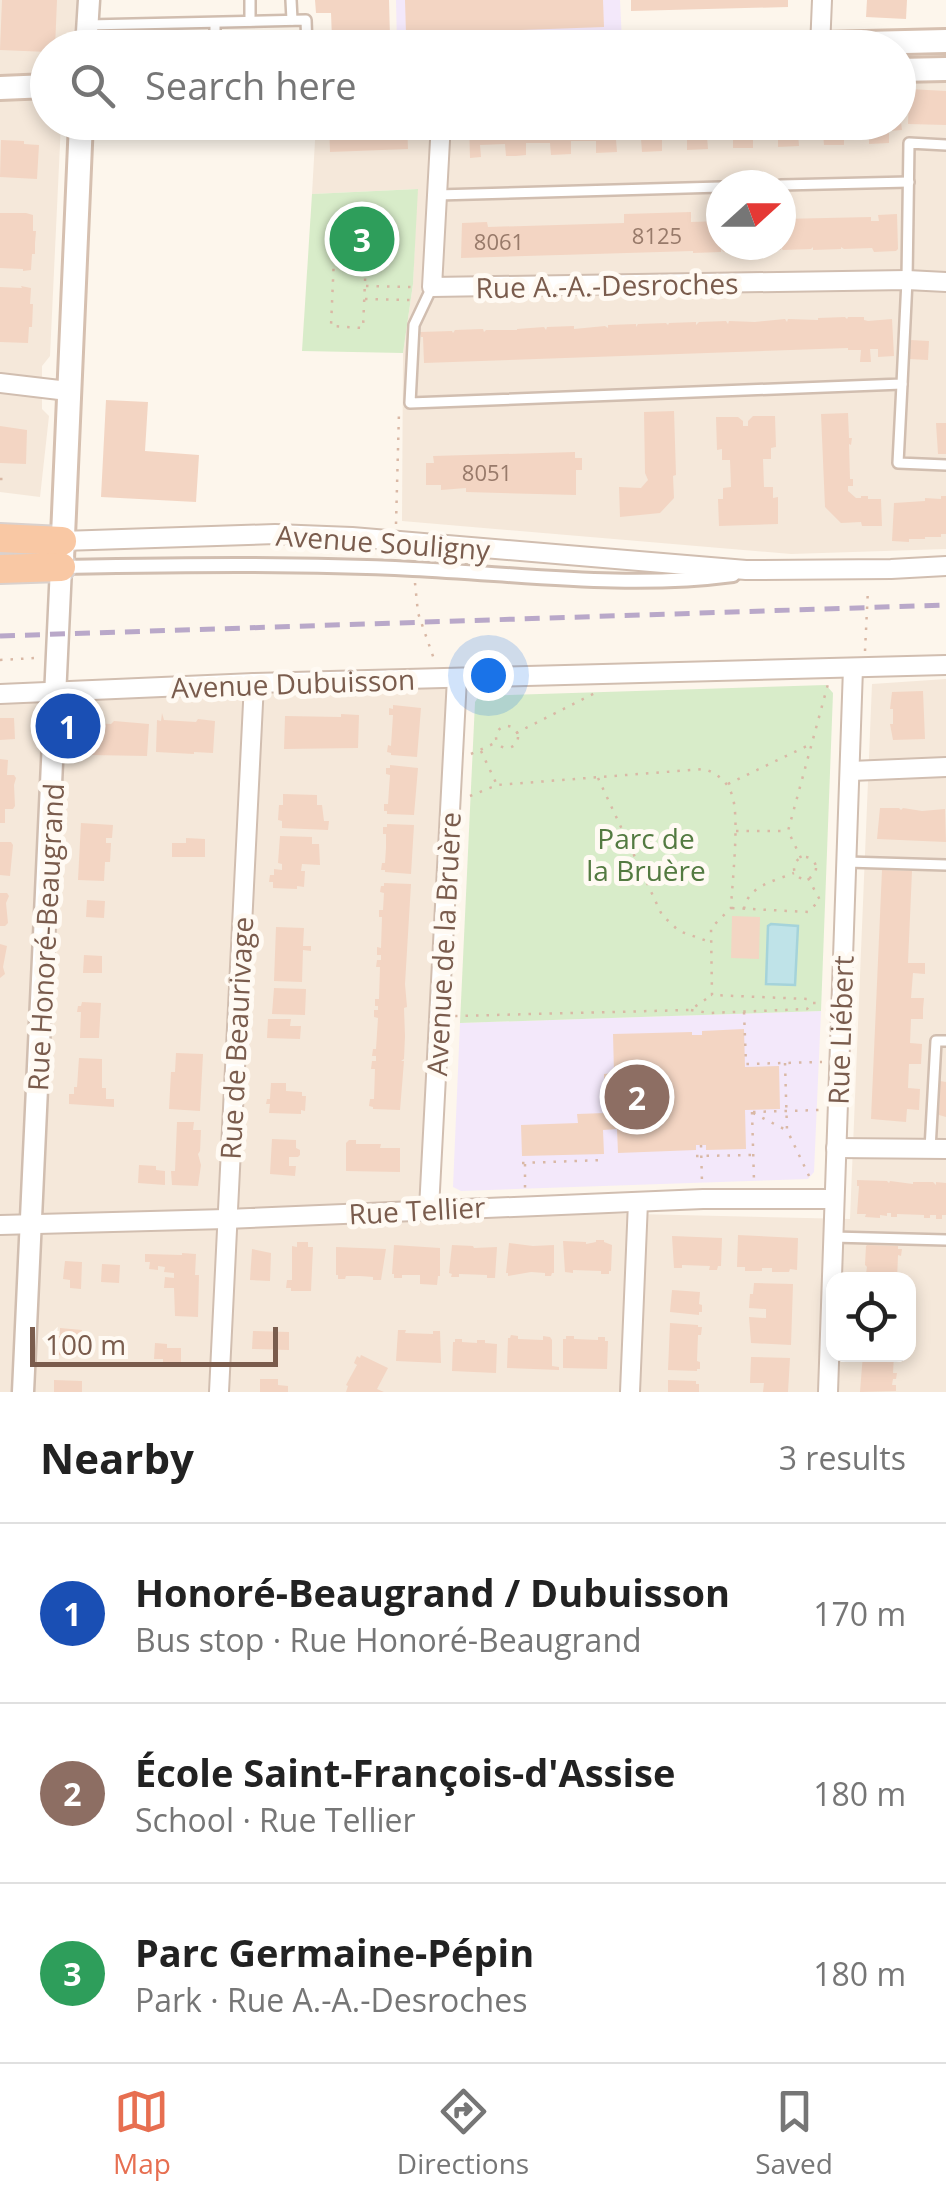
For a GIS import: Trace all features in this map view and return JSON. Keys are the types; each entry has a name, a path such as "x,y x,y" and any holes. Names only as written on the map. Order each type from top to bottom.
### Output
{"highway":[{"name":"Avenue Souligny","path":"0,538 62,554"},
{"name":"Avenue Souligny","path":"0,569 62,554"}],"main road":[{"path":"916,42 946,41"},
{"path":"916,70 946,70"},
{"path":"0,88 30,87"},
{"name":"Rue Honoré-Beaugrand","path":"62,554 80,140"}],"street":[{"path":"88,30 89,0"},
{"path":"821,30 822,0"},
{"path":"429,294 440,140"},
{"name":"Rue A.-A.-Desroches","path":"429,294 946,282"},
{"path":"0,383 68,391"},
{"name":"Avenue Souligny","path":"62,554 234,534 305,535 765,570 946,566"},
{"name":"Avenue Souligny","path":"62,554 208,564 344,566 632,580 690,580 765,570"},
{"name":"Rue Honoré-Beaugrand","path":"22,1392 62,554"},
{"name":"Avenue Dubuisson","path":"0,694 833,668 859,662 946,664"},
{"name":"Rue Liébert","path":"828,1392 833,1237 827,1199 836,1148 859,662"},
{"name":"Avenue de la Bruère","path":"429,1209 453,761 449,678"},
{"name":"Rue de Beaurivage","path":"219,1392 254,684"},
{"path":"851,771 946,767"},
{"path":"836,1148 938,1149"},
{"name":"Rue Tellier","path":"0,1225 703,1199 827,1199"},
{"path":"630,1392 638,1202"}],"lane":[{"path":"250,0 250,21"},
{"path":"291,0 292,20"},
{"path":"88,25 306,20 306,30"},
{"path":"215,22 215,30"},
{"path":"946,144 909,143 898,463 946,465"},
{"path":"796,186 909,182"},
{"path":"437,195 706,187"},
{"path":"429,294 414,324 410,403 902,384"},
{"path":"847,862 946,865"},
{"path":"938,1149 936,1041 946,1041"},
{"path":"833,1237 946,1240"}],"path":[{"path":"334,256 366,258 364,299 362,328 331,326 334,256"},
{"path":"364,286 429,294"},
{"path":"364,299 429,294"},
{"path":"396,530 400,402 410,403"},
{"path":"414,578 418,613 449,678"},
{"path":"859,662 870,585"},
{"path":"0,660 57,656"},
{"path":"800,858 788,831 833,668"},
{"path":"516,733 604,688"},
{"path":"502,728 516,733 517,740 512,746 506,748 497,742 496,735 502,728"},
{"path":"453,761 497,742"},
{"path":"727,785 812,744"},
{"path":"480,750 497,785"},
{"path":"450,804 497,785 704,768 715,772 734,801 735,831 731,908 711,928 712,995"},
{"path":"598,777 662,915 679,931 711,943"},
{"path":"735,831 788,831"},
{"path":"807,857 814,864 814,873 808,878 798,877 795,872 795,863 800,858 807,857"},
{"path":"744,909 751,892 795,872"},
{"path":"731,908 808,912 820,900 808,878"},
{"path":"690,1010 712,995 841,1002"},
{"path":"439,1016 744,1012 807,1009 812,1003"},
{"path":"744,1012 746,1064 839,1062"},
{"path":"785,1062 787,1130 827,1199"},
{"path":"752,1112 837,1110"},
{"path":"752,1112 787,1130"},
{"path":"752,1112 755,1198"},
{"path":"701,1144 703,1199"},
{"path":"699,1156 754,1155"},
{"path":"526,1205 523,1162 604,1160"}],"shaded area":[{"path":"0,0 90,0 87,30 30,30 30,140 60,140 50,356 42,366 42,409 49,416 40,497 0,492"},
{"path":"396,0 620,0 621,30 397,30"},
{"path":"946,69 946,549 791,554 402,521 403,353 413,284 417,189 312,194 315,140 916,140 916,70"},
{"path":"457,678 429,1209 850,1219 872,684 946,679 946,1392 0,1392 0,683"},
{"path":"821,1011 814,1172 808,1179 461,1191 453,1187 460,1023"}],"green space":[{"path":"418,189 413,284 403,353 302,351 312,194"},
{"name":"Parc de la Bruère","path":"826,685 833,693 821,1011 460,1023 475,702 479,696"}],"water":[{"path":"771,924 798,926 795,985 766,984"}],"building":[{"path":"2,0 57,0 56,30 30,30 30,51 0,50"},
{"path":"315,0 389,0 390,30 332,30 331,13 316,13"},
{"path":"405,0 603,0 604,27 406,30"},
{"path":"631,0 788,0 788,7 631,11"},
{"path":"867,0 907,0 906,19 866,17"},
{"path":"916,89 946,91 946,125 916,124"},
{"path":"1,140 39,145 37,179 0,177"},
{"path":"330,140 408,140 408,149 330,152"},
{"path":"470,140 616,140 617,152 596,153 596,141 571,141 571,154 551,155 550,143 526,143 526,155 506,156 505,144 480,145 481,157 470,158"},
{"path":"641,140 662,140 662,151 642,152"},
{"path":"687,140 707,140 708,149 687,150"},
{"path":"733,140 753,140 753,148 733,148"},
{"path":"778,140 798,140 799,146 778,147"},
{"path":"824,140 844,140 844,145 824,145"},
{"path":"869,140 889,140 889,143 869,144"},
{"path":"691,212 691,222 706,222 706,253 461,258 462,223 487,222 488,227 624,223 624,214"},
{"path":"0,213 33,215 36,231 31,270 0,268"},
{"path":"897,214 896,251 841,247 796,250 796,219 871,217 871,221 879,221 878,215"},
{"path":"0,287 31,288 33,304 28,343 0,342"},
{"path":"864,317 868,321 892,319 894,356 878,357 878,349 870,349 871,362 860,362 861,350 848,348 424,363 420,332 785,319 787,322"},
{"path":"910,340 929,341 928,360 909,359"},
{"path":"106,400 148,402 145,451 199,455 196,502 101,497"},
{"path":"674,411 674,498 660,513 620,517 619,487 641,488 648,480 644,412"},
{"path":"848,413 853,486 848,486 848,491 856,498 881,499 882,526 841,523 825,507 821,414"},
{"path":"753,416 775,416 776,447 771,448 771,459 763,459 764,487 773,487 773,498 778,497 778,524 719,526 718,499 723,499 723,488 731,487 730,460 722,460 722,449 717,450 716,417 738,417 743,426 748,426"},
{"path":"936,423 946,423 946,454 938,454"},
{"path":"0,426 27,430 26,464 0,463"},
{"path":"575,452 575,458 582,458 582,470 576,470 576,495 466,492 466,488 441,490 441,485 426,485 426,463 434,463 433,456"},
{"path":"946,496 946,534 909,542 892,541 894,503"},
{"path":"923,691 925,739 893,740 892,692"},
{"path":"393,705 421,708 417,757 387,752 393,715 389,715 389,708 393,709"},
{"path":"162,713 164,720 215,721 213,753 156,752 157,720 161,721"},
{"path":"359,715 358,748 284,749 285,716"},
{"path":"0,718 14,718 15,739 0,740"},
{"path":"92,723 149,724 147,756 90,755"},
{"path":"0,759 8,760 7,775 16,778 15,806 5,809 5,823 0,823"},
{"path":"386,768 418,768 414,815 384,811 390,775"},
{"path":"283,794 317,795 324,821 329,821 328,830 282,828 282,821 278,820"},
{"path":"880,808 945,809 946,842 877,839"},
{"path":"81,823 113,825 112,838 106,838 106,843 111,843 104,881 78,880"},
{"path":"414,825 411,874 381,870 386,848 383,827"},
{"path":"280,836 312,837 312,844 319,844 320,865 302,864 304,887 273,888 273,882 269,882 274,869 282,870 278,863"},
{"path":"186,838 205,839 205,857 172,857 172,843 186,843"},
{"path":"0,842 13,845 10,876 0,875"},
{"path":"882,870 912,871 908,963 925,963 925,974 913,973 911,998 924,998 923,1019 911,1019 910,1043 922,1044 921,1064 909,1064 908,1088 920,1089 919,1110 907,1109 906,1122 871,1119"},
{"path":"384,883 411,884 400,1110 369,1106 370,1099 374,1099 375,1069 371,1069 372,1061 376,1061 376,1056 372,1056 378,1018 374,1017 374,1010 378,1010 375,999 379,999 380,967 376,967 377,960 381,960 377,947 381,948 379,910 383,910 384,893 380,892"},
{"path":"0,893 9,896 5,926 0,926"},
{"path":"87,900 105,901 104,918 86,917"},
{"path":"732,916 760,917 759,959 731,958"},
{"path":"276,927 304,928 303,946 311,946 311,951 303,950 302,982 274,981"},
{"path":"0,944 7,946 5,974 0,978"},
{"path":"84,955 102,956 102,973 83,973"},
{"path":"274,988 306,989 305,1015 272,1014"},
{"path":"82,1002 101,1003 99,1038 80,1038 81,1012 77,1012"},
{"path":"268,1019 291,1019 290,1026 301,1026 300,1039 267,1038"},
{"path":"744,1029 745,1067 779,1066 780,1109 745,1110 746,1149 706,1150 706,1145 696,1145 696,1150 618,1153 617,1129 603,1130 604,1154 522,1156 521,1125 578,1123 577,1114 605,1113 604,1074 614,1073 613,1034 702,1035 702,1031"},
{"path":"176,1053 203,1054 200,1111 169,1109"},
{"path":"79,1058 102,1059 102,1088 106,1088 106,1099 114,1099 114,1107 69,1104 69,1094 74,1094 77,1087"},
{"path":"940,1081 946,1082 946,1117 939,1115"},
{"path":"271,1083 286,1083 286,1091 302,1092 306,1096 305,1111 269,1113 270,1104 266,1104"},
{"path":"177,1122 194,1122 193,1130 201,1130 198,1186 172,1185"},
{"path":"272,1139 296,1140 300,1155 289,1157 289,1166 296,1166 295,1176 270,1174"},
{"path":"349,1140 356,1140 356,1144 381,1144 380,1148 400,1148 400,1172 346,1171"},
{"path":"139,1165 165,1171 165,1185 138,1183"},
{"path":"857,1180 946,1183 946,1215 936,1219 936,1215 891,1217 887,1213 880,1218 857,1214"},
{"path":"738,1235 798,1238 797,1270 745,1271 745,1267 737,1267"},
{"path":"672,1236 722,1238 721,1266 717,1270 709,1270 710,1266 674,1268"},
{"path":"596,1240 612,1245 609,1274 565,1272 563,1241 586,1244"},
{"path":"297,1242 308,1242 308,1247 313,1247 311,1291 286,1288 287,1280 292,1280 292,1246 297,1247"},
{"path":"509,1243 554,1245 554,1273 508,1276"},
{"path":"394,1245 440,1248 437,1285 420,1284 420,1275 394,1278"},
{"path":"452,1245 497,1247 495,1278 459,1274 451,1277"},
{"path":"866,1246 902,1249 897,1272 866,1272"},
{"path":"336,1247 386,1249 381,1280 360,1276 338,1279"},
{"path":"252,1249 271,1253 270,1281 250,1280"},
{"path":"145,1254 196,1254 198,1317 175,1316 174,1288 164,1288 165,1277 174,1278 174,1273 164,1272 165,1267 149,1269 150,1262 145,1262"},
{"path":"65,1261 82,1262 81,1289 70,1288 70,1280 63,1279"},
{"path":"102,1264 120,1265 119,1283 101,1282"},
{"path":"754,1283 793,1284 791,1345 751,1343 749,1317 766,1318 766,1309 749,1308"},
{"path":"672,1290 700,1292 702,1312 670,1312"},
{"path":"670,1323 702,1327 698,1335 697,1371 668,1370"},
{"path":"60,1328 82,1330 81,1356 55,1355"},
{"path":"398,1330 433,1334 440,1331 441,1363 396,1361"},
{"path":"253,1331 289,1332 289,1350 252,1349"},
{"path":"511,1335 518,1339 550,1337 552,1366 559,1370 507,1368"},
{"path":"566,1336 598,1340 605,1337 607,1369 563,1368"},
{"path":"455,1339 497,1344 496,1373 452,1371"},
{"path":"155,1343 181,1348 181,1366 163,1366 163,1359 154,1359"},
{"path":"361,1355 388,1368 377,1389 384,1392 346,1392 357,1365 354,1363"},
{"path":"751,1357 790,1358 788,1392 763,1392 764,1383 750,1383"},
{"path":"862,1362 894,1362 893,1373 897,1373 892,1385 896,1385 896,1391 860,1392"},
{"path":"260,1379 278,1379 278,1385 288,1386 288,1392 260,1392"},
{"path":"54,1380 82,1381 82,1392 54,1392"},
{"path":"668,1380 696,1381 699,1392 668,1392"}],"railway":[{"path":"0,636 946,605"}],"place":[{"name":"Parc Germaine-Pépin","path":"362,239"},
{"name":"Honoré-Beaugrand / Dubuisson","path":"68,726"},
{"name":"École Saint-François-d'Assise","path":"637,1097"}]}
